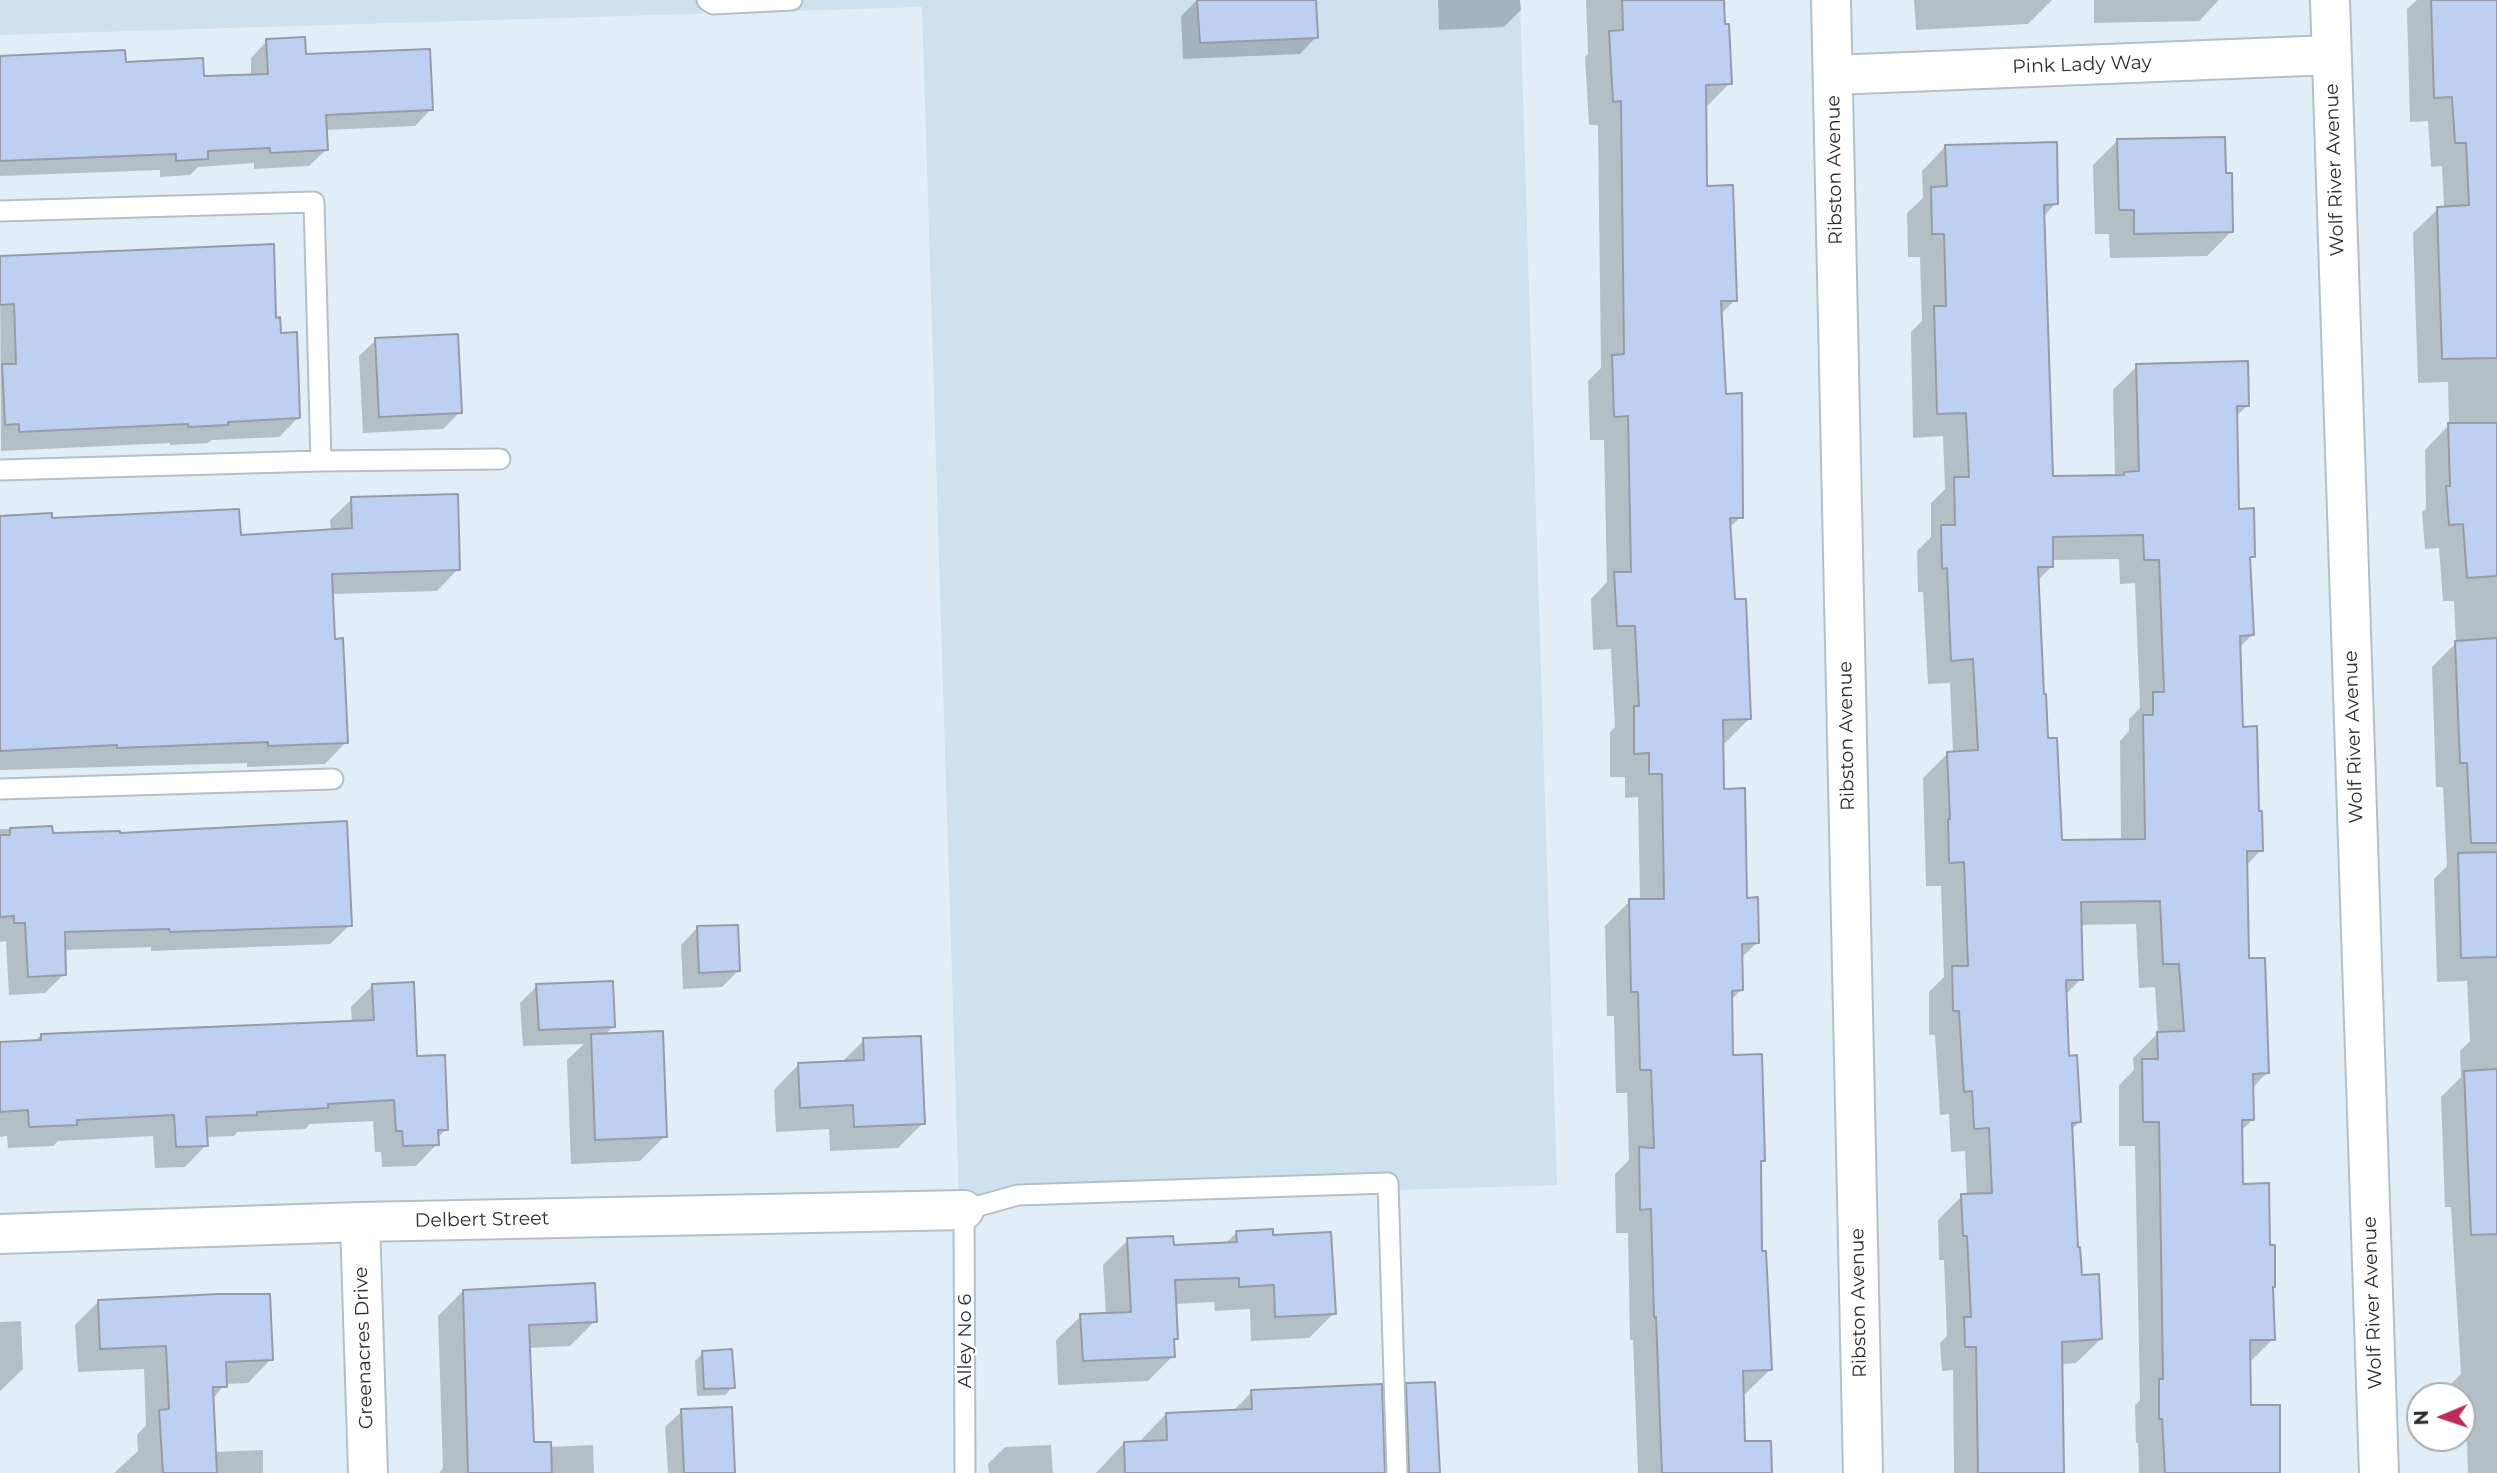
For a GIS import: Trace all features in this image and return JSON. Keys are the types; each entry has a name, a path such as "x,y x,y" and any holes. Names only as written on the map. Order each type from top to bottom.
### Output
{"street":[{"name":"Ribston Avenue","path":"1831,0 1863,1473"},
{"name":"Wolf River Avenue","path":"2330,0 2378,1473"},
{"name":"Pink Lady Way","path":"1833,75 2331,55"},
{"name":"Delbert Street","path":"0,1234 360,1222 964,1210"},
{"name":"Greenacres Drive","path":"360,1222 368,1473"}],"lane":[{"path":"707,0 713,4 792,0"},
{"path":"0,211 314,202 321,461"},
{"path":"0,470 500,459"},
{"path":"0,789 333,779"},
{"path":"964,1210 1018,1195 1388,1183 1397,1473"},
{"name":"Alley No 6","path":"964,1210 965,1473"}],"shaded area":[{"path":"0,0 1520,0 1557,1185 959,1204 922,7 0,35"}],"building":[{"path":"1197,0 1316,0 1318,38 1200,43"},
{"path":"1622,0 1724,0 1725,24 1729,24 1732,84 1706,85 1707,186 1733,185 1737,301 1721,301 1726,394 1742,393 1743,518 1730,518 1735,599 1746,599 1751,719 1723,720 1724,789 1745,788 1747,898 1758,897 1759,943 1742,944 1743,990 1732,991 1733,1055 1762,1054 1765,1161 1761,1161 1762,1251 1766,1251 1772,1370 1743,1371 1745,1441 1771,1441 1772,1473 1662,1473 1651,1209 1640,1210 1639,1147 1654,1148 1651,1070 1640,1070 1638,992 1631,992 1629,899 1664,899 1662,774 1649,774 1649,753 1634,754 1634,706 1639,706 1635,626 1617,626 1614,572 1631,572 1628,416 1614,417 1612,355 1624,354 1621,101 1613,102 1609,31 1623,30"},
{"path":"2431,0 2497,0 2497,358 2442,359 2437,207 2469,205 2466,143 2455,143 2452,97 2434,98"},
{"path":"305,37 306,54 430,49 433,110 326,115 328,150 270,153 270,148 208,151 208,159 176,161 176,154 0,161 0,56 125,50 126,62 203,58 204,76 268,74 266,39"},
{"path":"2225,137 2226,173 2232,173 2233,232 2134,234 2134,210 2119,210 2117,139"},
{"path":"2057,142 2058,204 2044,205 2053,476 2124,475 2124,472 2139,471 2136,364 2248,361 2249,406 2237,406 2239,509 2254,508 2255,557 2250,557 2254,635 2240,636 2243,727 2257,726 2263,851 2247,851 2249,958 2265,958 2269,1073 2253,1074 2254,1120 2242,1120 2243,1184 2269,1183 2270,1245 2275,1245 2275,1340 2250,1340 2251,1405 2280,1405 2280,1473 2165,1473 2162,1419 2159,1419 2159,1379 2163,1379 2159,1122 2143,1122 2142,1059 2158,1059 2157,1032 2184,1031 2179,964 2163,964 2160,901 2081,902 2083,980 2066,980 2069,1056 2077,1055 2081,1122 2072,1123 2078,1247 2082,1275 2099,1274 2102,1339 2062,1342 2064,1473 1978,1473 1976,1347 1965,1347 1964,1317 1971,1317 1967,1236 1963,1236 1961,1194 1992,1193 1989,1128 1974,1129 1972,1091 1964,1092 1959,1011 1953,1011 1952,966 1968,966 1964,862 1949,863 1947,752 1978,750 1973,659 1951,661 1947,568 1942,569 1941,525 1955,525 1954,477 1969,477 1966,413 1937,414 1934,306 1946,306 1944,234 1932,234 1931,187 1947,186 1945,145","holes":["2143,535 2144,560 2159,560 2164,692 2153,692 2153,715 2143,715 2145,839 2062,840 2057,738 2048,738 2044,694 2038,567 2053,567 2053,537"]},
{"path":"274,244 276,318 280,317 281,333 297,332 300,418 188,427 188,424 19,432 19,424 5,425 2,364 16,364 14,304 0,305 0,256"},
{"path":"458,334 462,413 379,417 375,338"},
{"path":"2448,423 2497,423 2497,576 2467,578 2463,524 2449,525 2446,486 2450,486"},
{"path":"458,494 460,570 332,574 335,639 343,638 348,743 268,746 268,742 117,748 117,745 0,751 0,516 52,513 52,518 239,509 241,535 352,528 351,497"},
{"path":"2497,638 2497,843 2471,843 2467,763 2460,763 2455,641"},
{"path":"347,821 352,926 170,932 169,929 65,932 66,975 28,977 25,923 14,923 14,916 0,917 0,835 10,835 10,828 52,826 53,833 120,833"},
{"path":"2497,852 2497,957 2461,958 2458,853"},
{"path":"738,925 740,971 699,973 697,926"},
{"path":"613,981 615,1027 539,1030 536,984"},
{"path":"414,982 417,1056 445,1055 448,1130 438,1130 439,1145 403,1146 402,1131 396,1131 394,1100 328,1104 328,1108 257,1112 257,1115 206,1117 208,1146 176,1147 174,1115 77,1120 77,1125 29,1127 28,1110 0,1112 0,1042 41,1040 41,1034 374,1020 372,984"},
{"path":"663,1031 667,1137 595,1140 591,1034"},
{"path":"921,1036 925,1124 854,1127 853,1105 800,1108 798,1063 864,1060 863,1038"},
{"path":"2497,1069 2497,1234 2471,1235 2464,1071"},
{"path":"1273,1229 1273,1235 1331,1232 1336,1314 1275,1317 1274,1285 1239,1287 1239,1278 1175,1280 1178,1339 1174,1339 1175,1357 1083,1361 1080,1314 1131,1312 1127,1238 1173,1236 1174,1245 1237,1242 1236,1231"},
{"path":"595,1283 597,1322 529,1325 534,1442 551,1442 552,1473 468,1473 463,1290"},
{"path":"270,1294 273,1360 226,1362 227,1387 213,1387 217,1473 163,1473 159,1410 169,1409 166,1346 100,1349 98,1300"},
{"path":"732,1349 735,1388 704,1389 702,1351"},
{"path":"1435,1382 1440,1473 1409,1473 1406,1383"},
{"path":"1382,1384 1385,1473 1125,1473 1124,1442 1167,1440 1166,1413 1252,1409 1251,1390"},
{"path":"732,1407 735,1473 684,1473 681,1409"}]}
